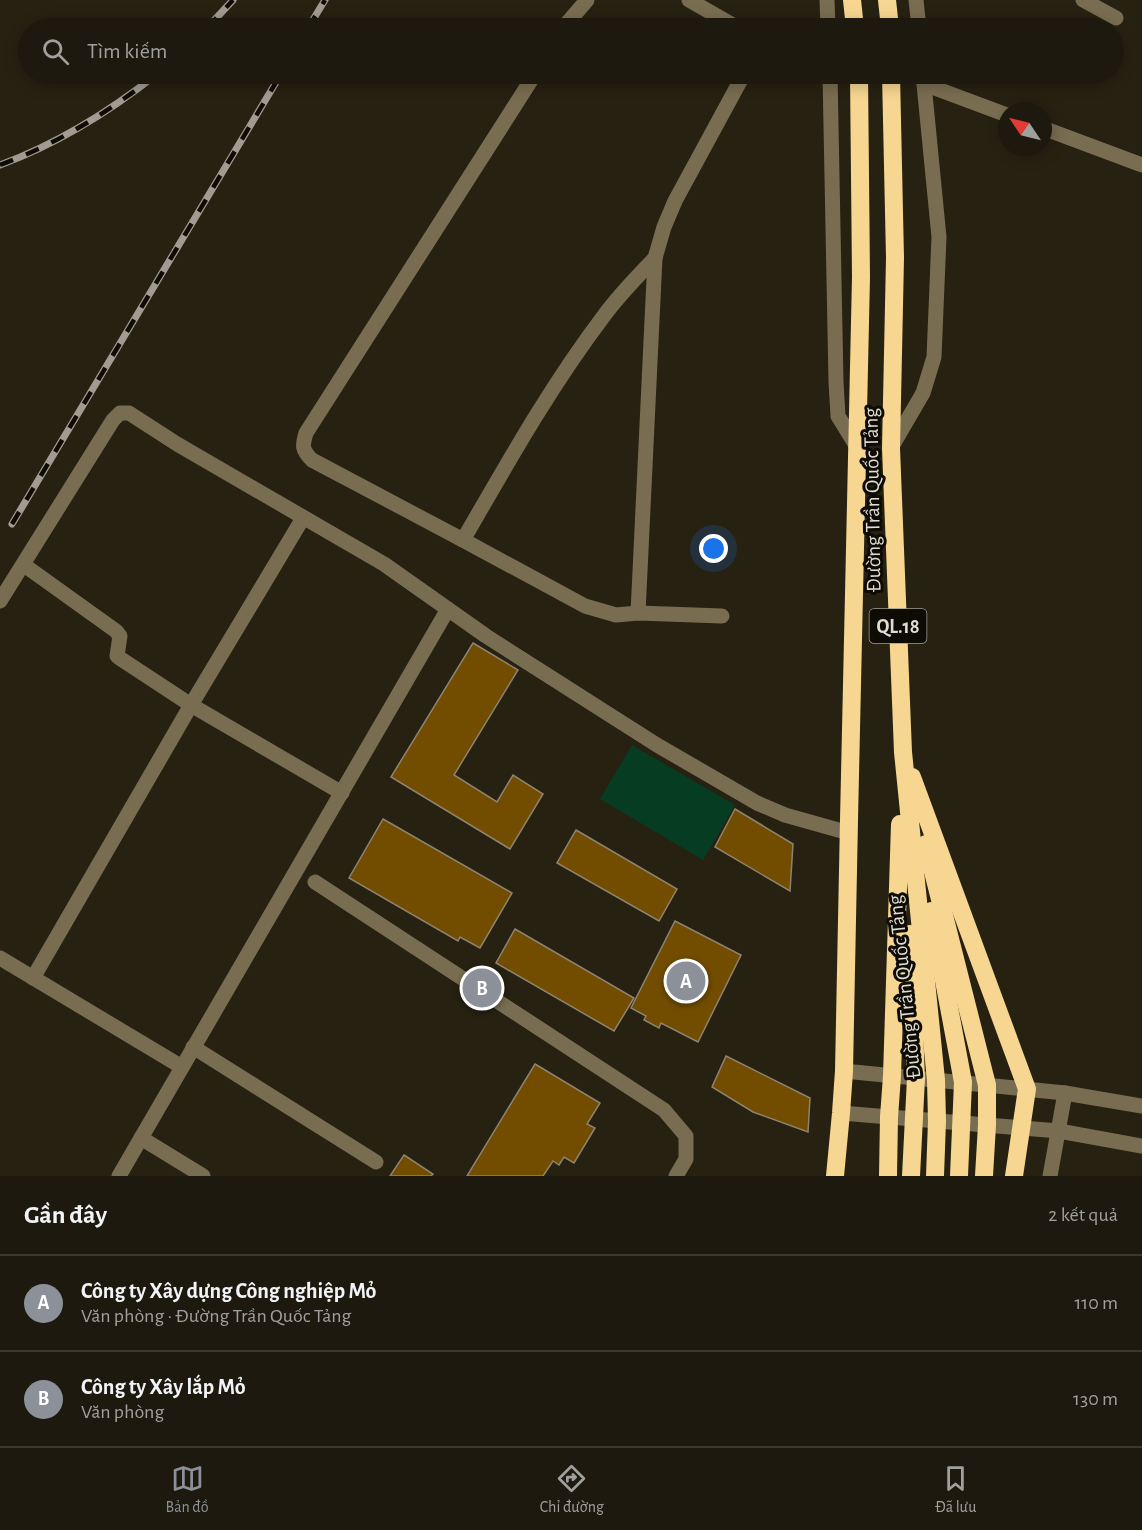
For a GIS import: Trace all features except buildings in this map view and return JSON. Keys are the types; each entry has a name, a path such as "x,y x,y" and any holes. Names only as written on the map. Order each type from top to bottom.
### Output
{"highway":[{"path":"852,0 854,18"},
{"path":"887,0 889,18"},
{"name":"Đường Trần Quốc Tảng","path":"835,1176 844,1071 861,277 859,84"},
{"name":"Đường Trần Quốc Tảng","path":"891,84 895,258 891,448 903,752 936,1080 935,1176"},
{"path":"888,1176 903,752"},
{"path":"903,752 916,1078 911,1176"},
{"path":"903,752 963,1082 959,1176"},
{"path":"903,752 987,1085 984,1176"},
{"path":"903,752 1027,1089 1014,1176"}],"street":[{"path":"572,18 587,0"},
{"path":"689,0 720,18"},
{"path":"827,0 828,18"},
{"path":"916,0 918,18"},
{"path":"1083,0 1116,18"},
{"path":"529,84 306,433 303,444 305,453 312,460 585,606 616,615 638,613 699,617 722,616"},
{"path":"638,613 655,258 675,201 739,84"},
{"path":"829,84 838,416 857,447"},
{"path":"891,448 923,393 934,357 939,237 924,84"},
{"path":"936,84 998,111"},
{"path":"1052,131 1142,165"},
{"path":"463,540 527,428 603,315 655,258"},
{"path":"0,601 13,572 114,420 120,412 129,413 177,444 384,564 486,636 657,745 757,803 785,815 849,833"},
{"path":"33,978 191,705 303,518"},
{"path":"13,572 116,631 120,636 117,656 191,705 342,793"},
{"path":"119,1176 448,609"},
{"path":"315,882 664,1110 686,1136 686,1159 676,1176"},
{"path":"0,958 182,1067"},
{"path":"194,1047 376,1162"},
{"path":"844,1071 1065,1093 1142,1106"},
{"path":"1050,1176 1065,1093"},
{"path":"841,1113 1059,1131 1142,1146"},
{"path":"141,1138 203,1176"}],"green space":[{"path":"632,745 735,805 703,860 600,799"}],"railway":[{"path":"216,18 233,0"},
{"path":"314,18 325,0"},
{"path":"0,165 82,126 143,84"},
{"path":"12,524 275,84"}],"place":[{"name":"Công ty Xây dựng Công nghiệp Mỏ","path":"686,981"},
{"name":"Công ty Xây lắp Mỏ","path":"482,988"}]}
